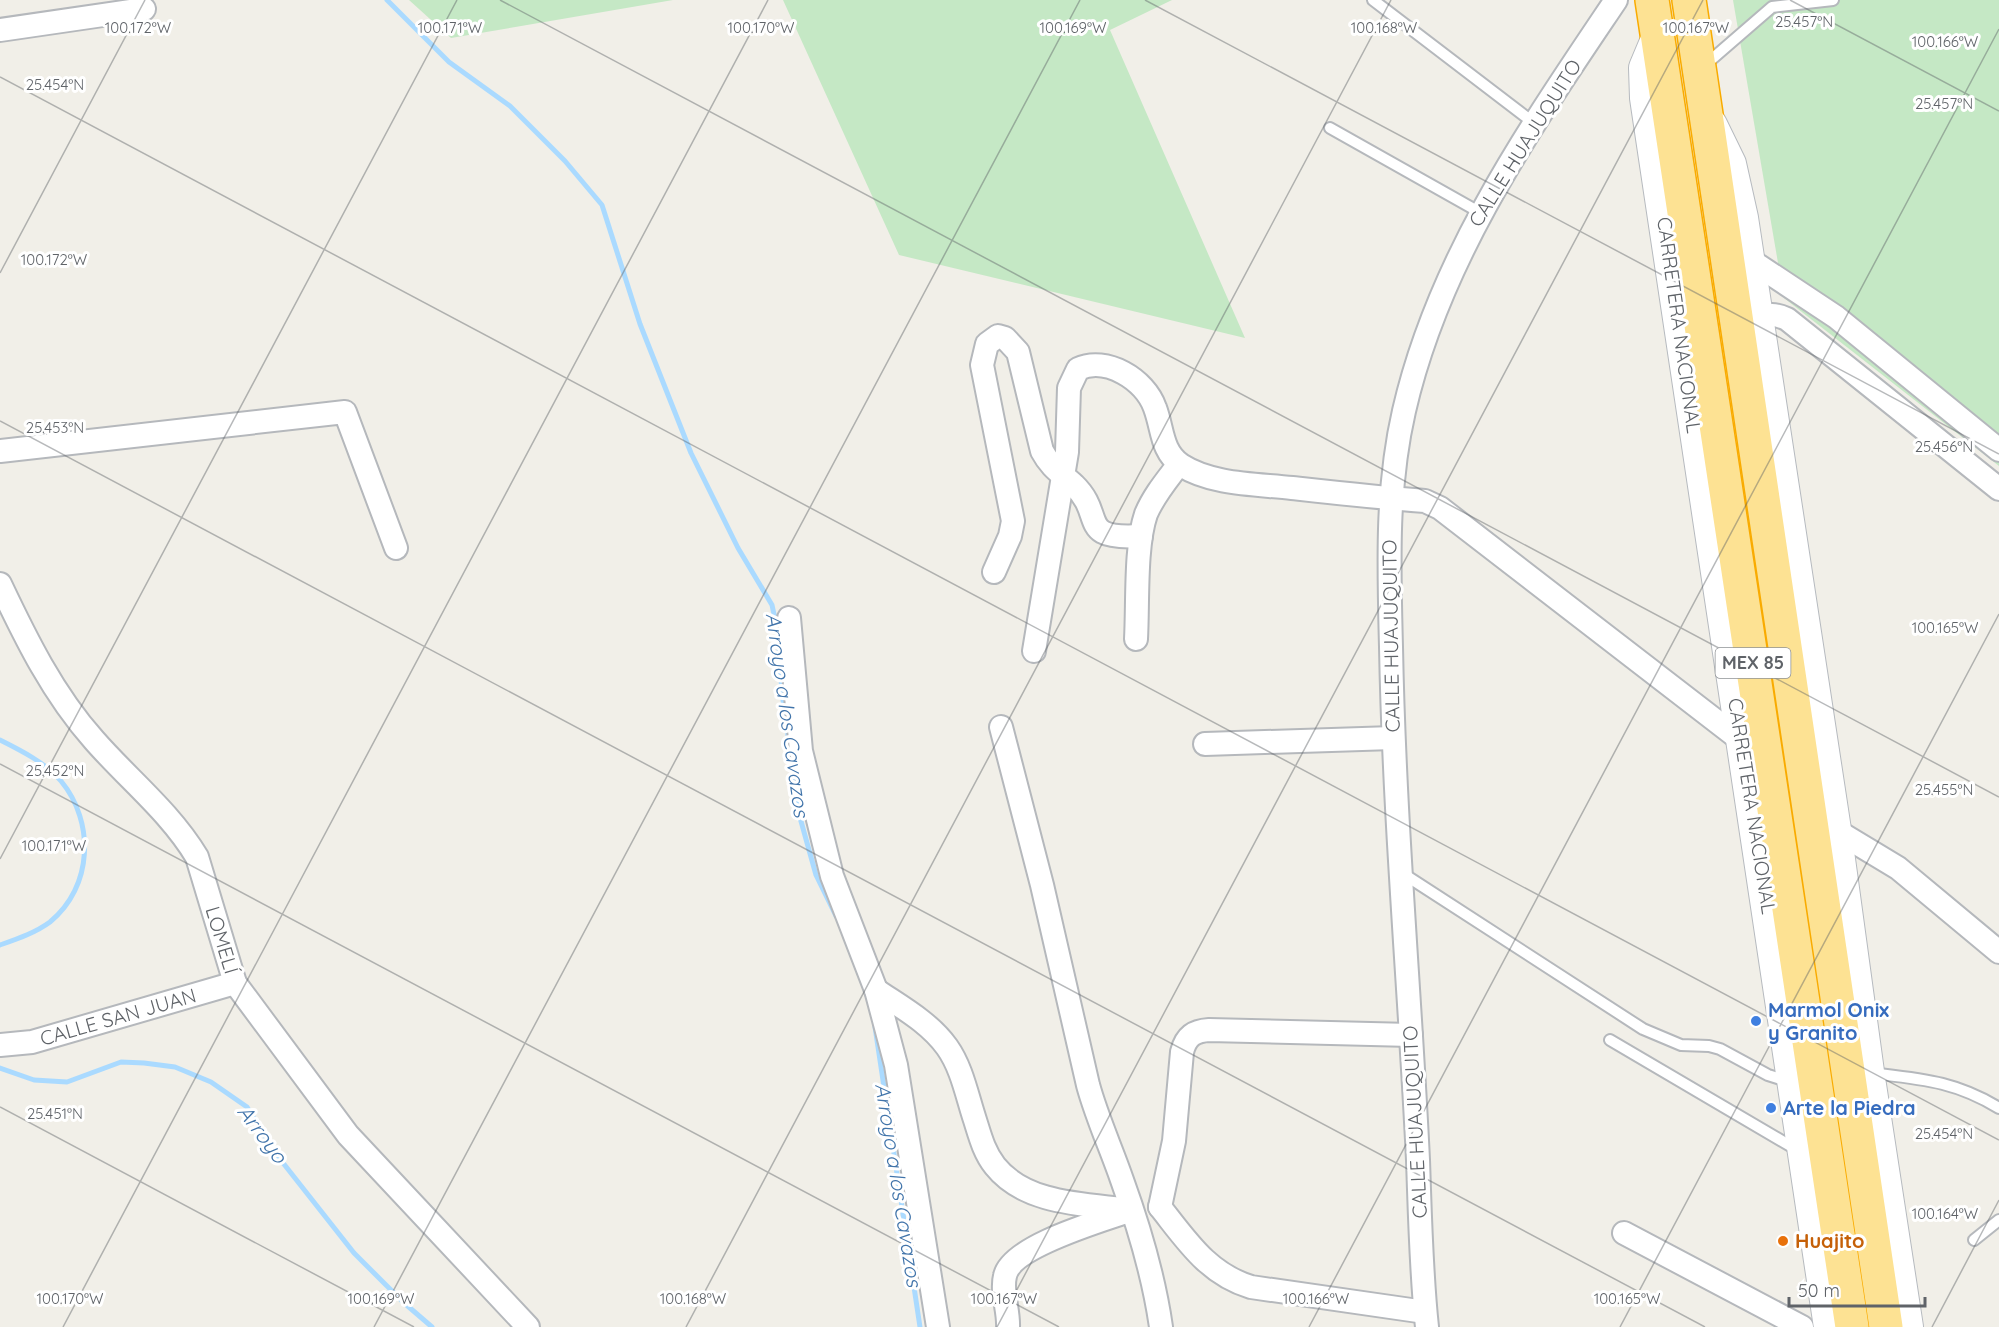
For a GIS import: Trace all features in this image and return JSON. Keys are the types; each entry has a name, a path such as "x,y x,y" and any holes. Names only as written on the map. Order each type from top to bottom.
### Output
{"highway":[{"name":"CARRETERA NACIONAL","path":"1652,0 1852,1327"},
{"name":"MEX 85","path":"1689,0 1886,1327"}],"main road":[{"name":"CARRETERA NACIONAL","path":"1658,37 1645,68 1646,98 1830,1327"},
{"name":"MEX 85","path":"1705,113 1730,164 1740,207 1835,830 1906,1327"}],"street":[{"name":"CALLE HUAJUQUITO","path":"1426,1320 1393,738 1390,499 1404,409 1444,292 1481,213 1534,123 1616,0"},
{"path":"0,30 144,9"},
{"path":"1747,258 1836,317 1999,450"},
{"path":"1757,324 1764,316 1774,313 1787,319 1999,489"},
{"path":"994,572 1010,536 1013,521 982,365 987,344 992,339 1005,338 1018,352 1042,451 1062,477 1074,486 1094,523 1103,533 1114,538 1141,536"},
{"path":"1034,651 1070,425 1069,388 1077,369 1086,365 1101,365 1118,370 1148,394 1155,407 1169,455 1179,464 1194,472 1231,481 1425,501 1440,508 1742,741"},
{"path":"0,451 345,412 396,548"},
{"path":"1136,639 1141,536 1146,515 1155,495 1179,464"},
{"name":"LOMELÍ","path":"0,584 23,631 62,700 93,739 178,830 196,856 235,983 348,1135 528,1327"},
{"path":"789,618 801,751 832,876 876,990 896,1065 938,1327"},
{"path":"1001,727 1042,885 1088,1085 1131,1210 1158,1304 1161,1327"},
{"path":"1205,744 1393,738"},
{"path":"1835,830 1899,868 1999,952"},
{"name":"CALLE SAN JUAN","path":"0,1045 32,1042 235,983"},
{"path":"876,990 930,1029 947,1047 958,1068 984,1147 995,1166 1008,1179 1048,1198 1131,1210 1160,1207"},
{"path":"1160,1207 1174,1141 1182,1052 1188,1038 1193,1033 1209,1030 1411,1035"},
{"path":"1160,1207 1211,1268 1236,1282 1251,1287 1426,1320"},
{"path":"1008,1327 1005,1276 1014,1260 1044,1243 1131,1210"},
{"path":"1624,1233 1802,1327"}],"lane":[{"path":"1373,0 1534,123"},
{"path":"1698,71 1772,7 1787,3 1833,0"},
{"path":"1330,128 1481,213"},
{"path":"1400,872 1643,1029 1681,1045 1709,1046 1768,1075 1794,1083"},
{"path":"1610,1041 1804,1154"},
{"path":"1868,1072 1944,1083 1972,1092 1999,1108"},
{"path":"1974,1240 1999,1220"}],"green space":[{"path":"409,0 673,0 451,38"},
{"path":"783,0 1172,0 1110,30 1245,338 899,255"},
{"path":"1733,0 1999,0 1999,466 1784,298"}],"waterway":[{"name":"Arroyo a los Cavazos","path":"387,0 449,62 510,106 565,161 602,205 640,324 691,453 738,548 772,605 778,633 782,693 799,814 816,875 836,916"},
{"name":"Arroyo","path":"0,740 55,774 72,797 80,815 84,834 81,873 75,891 64,908 44,926 0,945"},
{"name":"Arroyo a los Cavazos","path":"875,1027 920,1327"},
{"name":"Arroyo","path":"0,1068 34,1080 67,1082 121,1062 144,1063 175,1067 211,1082 247,1107 276,1154 354,1253 403,1302 432,1327"}],"place":[{"name":"Marmol Onix y Granito","path":"1756,1021"},
{"name":"Arte la Piedra","path":"1771,1108"},
{"name":"Huajito","path":"1783,1241"}]}
